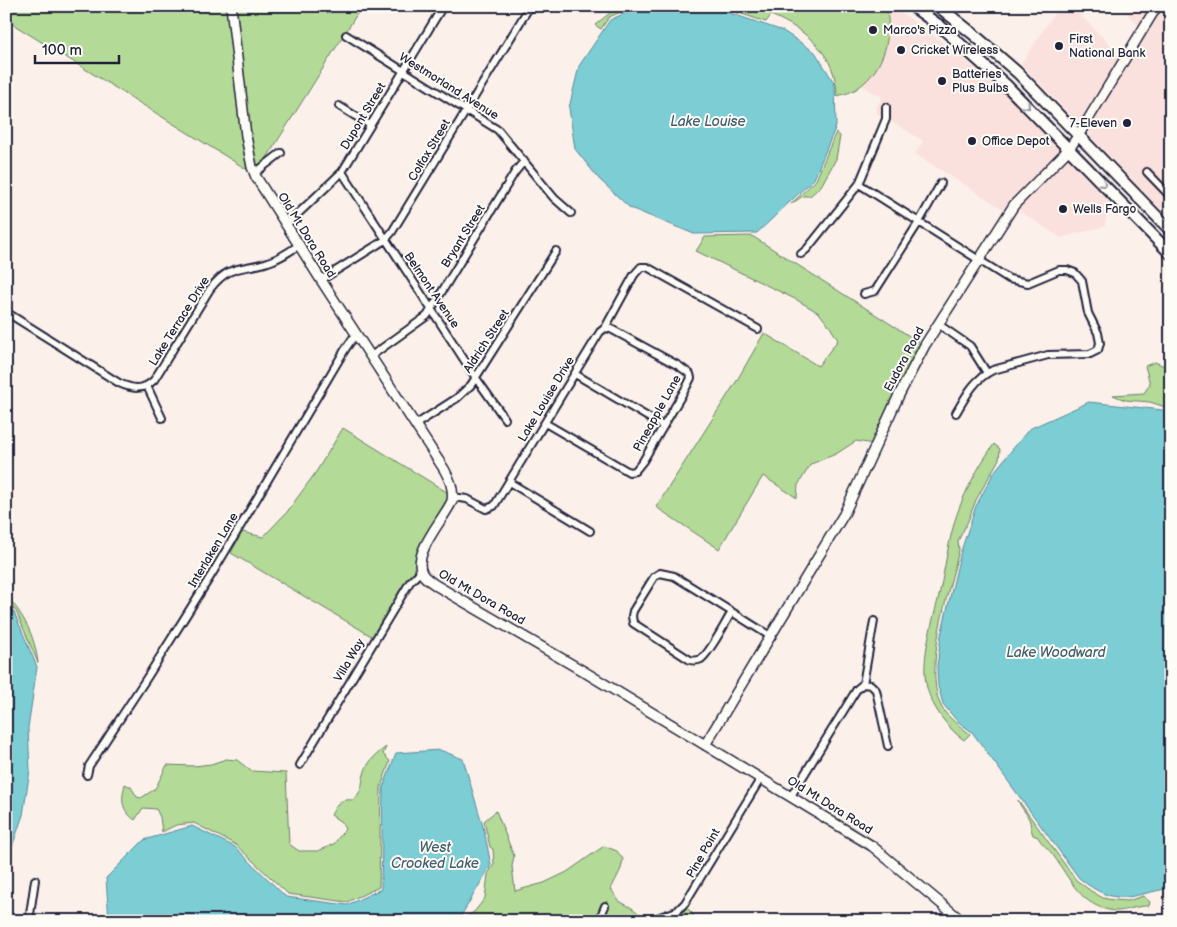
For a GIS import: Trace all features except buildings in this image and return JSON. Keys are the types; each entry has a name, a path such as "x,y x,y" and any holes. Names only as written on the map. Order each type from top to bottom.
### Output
{"main road":[{"path":"912,6 940,26 994,73 1171,254"},
{"path":"938,6 993,50 1018,73 1171,231"}],"street":[{"name":"Old Mt Dora Road","path":"231,6 246,136 254,173 444,469 452,487 449,507 422,553 421,571 428,580 563,658 872,846 962,921"},
{"name":"Dupont Street","path":"286,225 342,172 443,6"},
{"name":"Colfax Street","path":"321,280 385,240 398,224 530,6"},
{"name":"Eudora Road","path":"705,745 844,514 912,367 938,324 1014,205 1069,149 1078,136 1157,6"},
{"name":"Westmorland Avenue","path":"346,34 498,130 554,198 571,213"},
{"path":"338,106 370,125"},
{"path":"801,254 859,184 886,119 886,107"},
{"path":"254,173 281,153"},
{"name":"Bryant Street","path":"370,356 427,316 515,172 524,161"},
{"name":"Belmont Avenue","path":"342,172 476,378 505,419"},
{"path":"1147,172 1171,197"},
{"path":"864,294 875,290 919,222 941,183"},
{"path":"859,184 1009,279 1032,282 1059,270 1067,270 1075,273 1082,281 1088,313 1098,332 1100,343 1098,350 1090,354 1048,355 987,373 974,385 956,413"},
{"name":"Lake Terrace Drive","path":"147,386 163,368 210,289 221,277 234,269 274,260 299,245"},
{"name":"Aldrich Street","path":"415,424 466,391 556,251"},
{"name":"Lake Louise Drive","path":"452,497 467,500 488,508 497,502 600,332 605,328 634,275 641,267 647,267 758,329"},
{"path":"6,312 119,382 134,388 147,386 162,418"},
{"path":"938,324 970,346 987,373"},
{"name":"Pineapple Lane","path":"545,423 612,463 629,472 635,471 691,378 690,374 611,329 605,328"},
{"name":"Interlaken Lane","path":"87,775 89,766 207,583 356,334"},
{"path":"575,374 663,426"},
{"path":"509,482 590,531"},
{"name":"Villa Way","path":"300,765 410,582 421,571"},
{"path":"732,612 704,656 695,661 690,660 636,626 632,620 633,611 654,577 664,573 674,576 732,612 770,636"},
{"path":"791,796 852,697 863,684 874,621"},
{"path":"863,684 871,685 876,690 888,746"},
{"name":"Pine Point","path":"648,921 677,910 685,903 761,778"},
{"path":"29,921 35,880"},
{"path":"599,921 605,906"}],"shaded area":[{"path":"886,6 891,6 930,32 1008,94 1062,152 1006,211 915,154 923,141 877,113 876,108 882,97 861,85 872,74 883,57 888,37"},
{"path":"1059,6 1072,6 1121,56 1139,26 1119,6 1154,6 1081,126 1021,64"},
{"path":"1161,6 1171,6 1171,220 1085,131"},
{"path":"1066,156 1109,202 1105,226 1061,238 1016,209 1016,206"}],"green space":[{"path":"6,6 228,6 251,172 6,20"},
{"path":"234,6 362,6 258,172 254,159 245,101"},
{"path":"615,6 635,6 609,17 601,29 595,25 616,8"},
{"path":"718,6 886,6 888,17 887,40 880,61 868,80 854,90 837,96 831,67 817,45 807,36 771,15 766,22"},
{"path":"836,132 840,136 836,159 821,186 810,196 803,196 791,204 816,180"},
{"path":"752,236 922,344 873,444 856,441 836,454 811,464 798,485 797,498 763,476 719,549 656,507 736,382 764,333 818,366 838,340 819,313 797,300 696,251 705,237"},
{"path":"1155,362 1171,369 1171,409 1150,402 1125,400 1113,395 1144,393 1150,384 1145,366"},
{"path":"343,428 450,494 418,571 378,640 231,553 242,532 263,537 287,512 316,472"},
{"path":"994,444 1000,449 999,459 976,500 958,541 959,550 944,606 936,649 936,688 940,704 949,717 970,734 964,740 947,724 929,695 925,676 926,650 954,522 969,486"},
{"path":"6,595 28,626 37,653 38,663 16,611 6,602"},
{"path":"386,747 383,754 390,761 381,787 379,887 347,902 288,894 236,845 194,823 176,825 162,832 160,817 156,809 143,808 135,820 127,812 123,804 125,784 131,787 137,797 141,798 155,789 167,765 194,766 211,764 226,759 237,760 251,771 286,773 289,844 299,851 318,851 334,844 345,829 341,822 331,815 335,807 339,802 354,800 361,789 368,764"},
{"path":"1018,800 1076,880 1103,898 1128,901 1143,896 1150,902 1149,906 1114,911 1093,904 1085,898 1038,837 1033,835 1029,819"},
{"path":"496,811 514,856 512,866 515,891 544,883 567,872 604,846 617,851 623,859 621,869 611,889 620,901 637,911 642,921 461,921 475,911 485,898 488,874 494,864 493,849 490,847 484,821"},
{"path":"688,909 693,914 694,921 667,921 677,912"}],"water":[{"name":"Lake Louise","path":"641,6 709,6 783,31 815,52 835,84 836,126 814,179 757,233 694,234 630,208 599,179 575,149 569,108 579,66 610,20"},
{"name":"Lake Woodward","path":"1089,402 1163,410 1171,413 1171,888 1124,897 1104,894 1079,878 972,732 957,721 943,704 938,686 937,667 941,635 961,551 976,506 994,472 1029,429"},
{"path":"6,606 14,612 37,667 28,728 30,770 23,815 10,853 6,856"},
{"name":"West Crooked Lake","path":"440,750 463,759 484,830 491,865 458,921 109,921 106,878 144,840 192,826 235,847 286,897 347,905 381,889 383,788 396,753"}],"place":[{"name":"Marco's Pizza","path":"873,30"},
{"name":"First National Bank","path":"1059,46"},
{"name":"Cricket Wireless","path":"901,50"},
{"name":"Batteries Plus Bulbs","path":"942,81"},
{"name":"7-Eleven","path":"1127,123"},
{"name":"Office Depot","path":"972,141"},
{"name":"Wells Fargo","path":"1063,209"}]}
